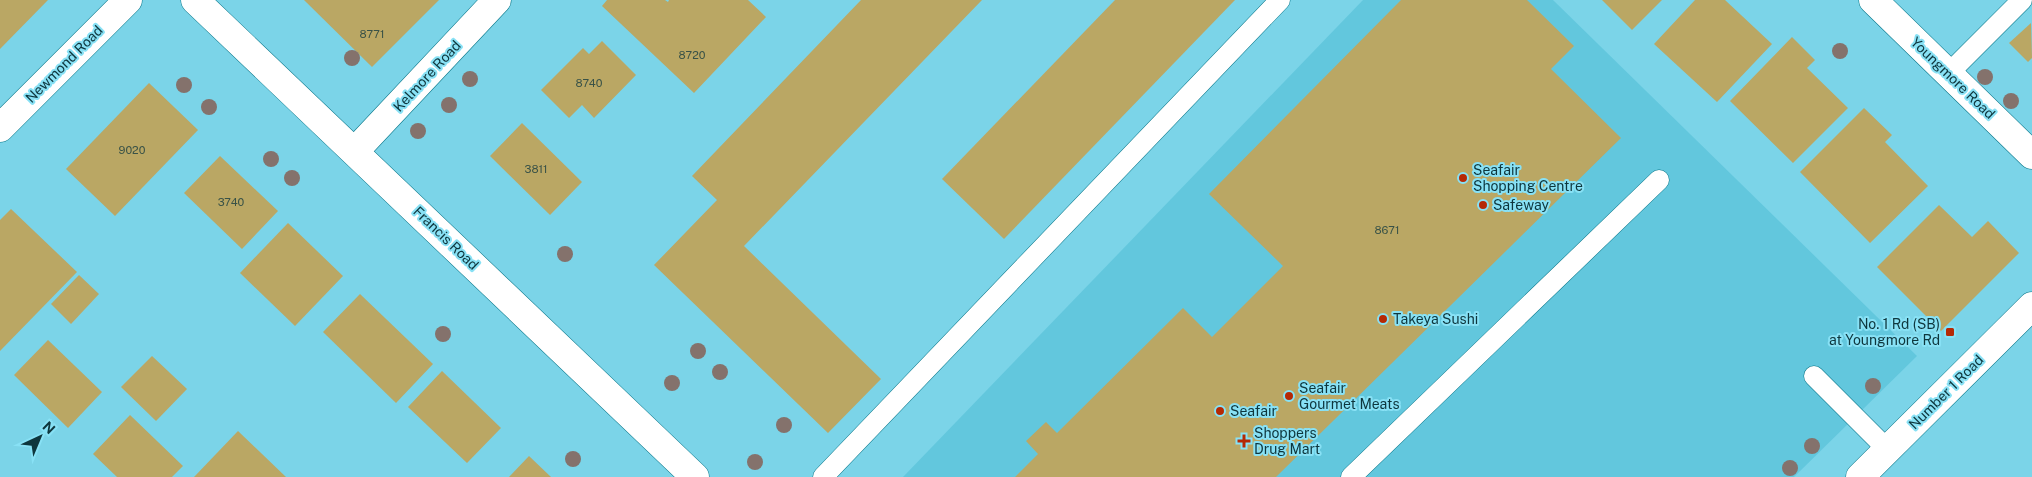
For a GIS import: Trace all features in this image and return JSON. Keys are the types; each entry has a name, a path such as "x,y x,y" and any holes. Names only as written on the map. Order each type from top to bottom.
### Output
{"street":[{"name":"Newmond Road","path":"0,128 128,0"},
{"name":"Francis Road","path":"195,0 695,477"},
{"name":"Kelmore Road","path":"355,151 497,0"},
{"name":"Youngmore Road","path":"1873,0 2032,155"},
{"name":"Number 1 Road","path":"1860,477 2032,306"}],"lane":[{"path":"823,477 1280,0"},
{"path":"1948,74 2022,0"},
{"path":"1351,477 1659,180"},
{"path":"1814,376 1888,450"}],"shaded area":[{"name":"Seafair Shopping Centre","path":"1363,0 1553,0 1917,356 1794,477 903,477"}],"building":[{"path":"0,0 48,0 0,49"},
{"path":"304,0 439,0 372,67"},
{"path":"607,0 665,0 668,2 669,0 748,0 766,17 694,93 602,6"},
{"path":"861,0 982,0 744,246 881,379 828,433 654,265 717,200 692,176"},
{"path":"1115,0 1235,0 1004,239 942,179"},
{"path":"1401,0 1527,0 1574,46 1551,69 1621,138 1276,477 1015,477 1038,454 1026,441 1046,422 1057,433 1183,308 1212,337 1283,266 1209,194"},
{"path":"1602,0 1662,0 1632,30"},
{"path":"1695,0 1725,0 1772,44 1717,102 1654,44"},
{"path":"2031,23 2032,58 2028,62 2009,43"},
{"path":"1792,37 1815,60 1807,68 1848,108 1793,163 1730,101"},
{"path":"602,41 636,75 594,118 582,105 569,118 541,90 583,48 589,54"},
{"path":"149,83 198,130 115,216 66,169"},
{"path":"1864,108 1892,135 1885,142 1928,186 1870,243 1800,172"},
{"path":"522,123 582,182 550,215 490,156"},
{"path":"220,156 278,211 242,249 184,193"},
{"path":"1939,205 1972,237 1988,221 2019,253 1941,331 1877,267"},
{"path":"11,209 77,272 0,351 0,220"},
{"path":"288,223 343,276 295,326 240,273"},
{"path":"79,275 99,294 71,324 51,304"},
{"path":"360,294 433,364 396,403 323,332"},
{"path":"48,340 102,392 68,428 14,375"},
{"path":"152,356 187,389 156,421 121,387"},
{"path":"442,371 501,428 467,463 408,407"},
{"path":"130,415 183,466 172,477 117,477 93,454"},
{"path":"238,431 286,477 194,477"},
{"path":"529,456 551,477 509,477"}],"place":[{"name":"Seafair Shopping Centre","path":"1463,178"},
{"name":"Safeway","path":"1483,205"},
{"name":"Takeya Sushi","path":"1383,319"},
{"name":"No. 1 Rd (SB) at Youngmore Rd","path":"1950,332"},
{"name":"Seafair Gourmet Meats","path":"1289,396"},
{"name":"Seafair","path":"1220,411"},
{"name":"Shoppers Drug Mart","path":"1244,441"}]}
